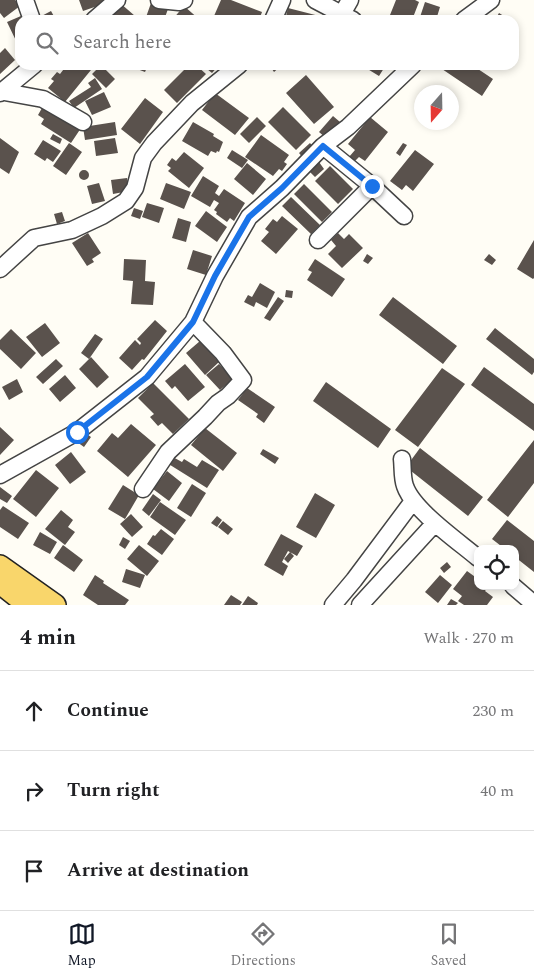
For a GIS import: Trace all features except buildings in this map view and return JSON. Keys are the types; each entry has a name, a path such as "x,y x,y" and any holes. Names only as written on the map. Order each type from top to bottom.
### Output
{"main road":[{"path":"0,566 55,605"},
{"path":"0,583 28,605"}],"street":[{"path":"25,0 30,15"},
{"path":"100,15 117,0"},
{"path":"158,0 179,2 184,0"},
{"path":"274,15 282,0"},
{"path":"315,0 348,11"},
{"path":"471,15 491,0"},
{"path":"0,92 28,70"},
{"path":"0,269 34,238 72,230 102,216 126,201 135,188 143,158 154,143 192,103 233,70"},
{"path":"0,475 77,432 147,377 193,322 215,276 249,217 282,188 323,146 348,127 408,70"},
{"path":"0,92 43,100 83,122"},
{"path":"323,146 372,186 404,216"},
{"path":"318,240 372,186"},
{"path":"142,489 168,452 243,380 223,353 193,322"},
{"path":"402,459 405,486 413,501 435,523 474,555"},
{"path":"333,605 413,501"},
{"path":"360,605 435,523"},
{"path":"518,590 534,604"}],"route":[{"path":"77,432 147,377 193,322 215,276 249,217 282,188 323,146 372,186"}]}
